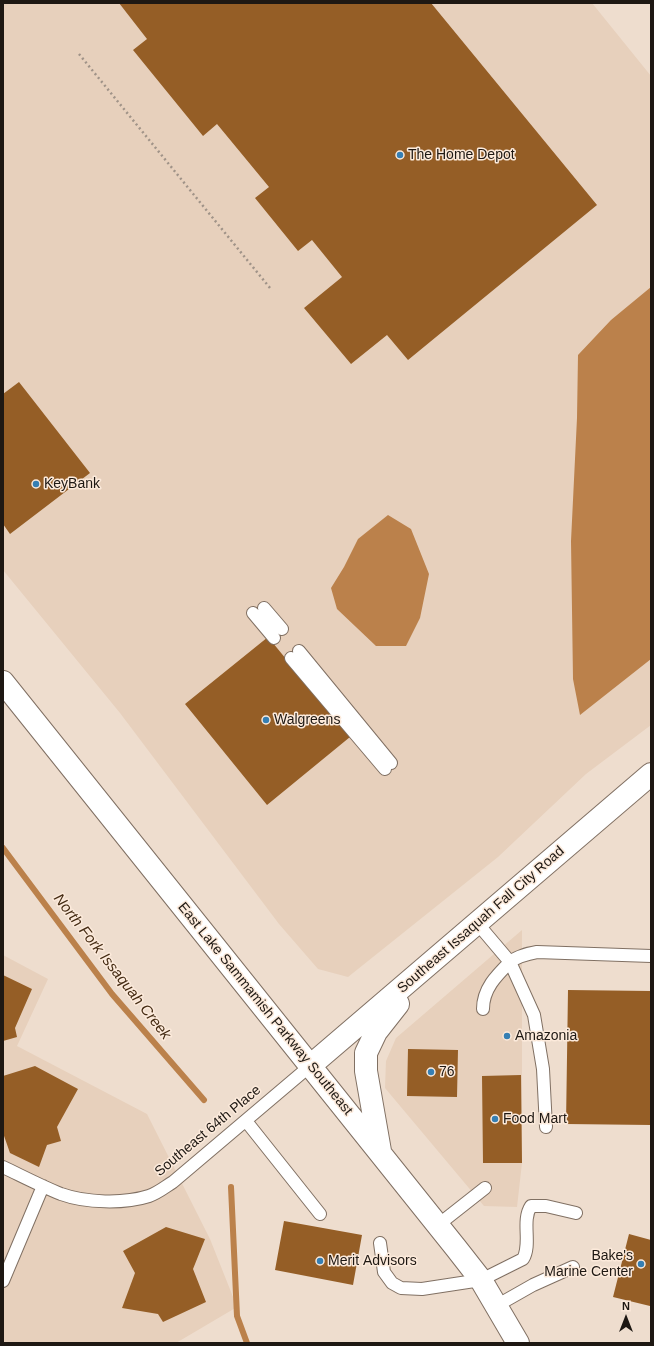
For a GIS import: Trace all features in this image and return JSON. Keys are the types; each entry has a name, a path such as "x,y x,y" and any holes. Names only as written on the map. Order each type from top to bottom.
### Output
{"main road":[{"name":"East Lake Sammamish Parkway Southeast","path":"3,682 438,1225 480,1280 518,1343"},
{"name":"Southeast Issaquah Fall City Road","path":"310,1066 651,774"},
{"path":"380,1153 367,1078 366,1053 376,1032 427,967"}],"lane":[{"path":"259,610 278,634"},
{"path":"295,655 388,766"},
{"path":"477,923 510,962 534,1015 544,1069 546,1127"},
{"path":"483,1009 485,996 493,981 510,962 521,956 537,952 651,956"},
{"name":"Southeast 64th Place","path":"3,1167 68,1196 90,1200 136,1200 150,1195 173,1182 310,1066"},
{"path":"246,1121 320,1214"},
{"path":"3,1281 43,1186"},
{"path":"438,1225 485,1188"},
{"path":"380,1244 384,1272 392,1283 401,1288 422,1289 480,1280 523,1259 525,1256 528,1210 531,1206 546,1206 576,1213"},
{"path":"496,1306 533,1285 573,1267"}],"path":[{"path":"79,54 270,288"}],"shaded area":[{"path":"3,3 592,3 651,76 651,725 586,774 498,857 348,977 318,969 279,924 120,713 3,570"},
{"path":"651,287 651,659 580,715 573,679 571,541 577,418 578,355 611,320"},
{"path":"388,515 411,529 429,574 420,618 406,646 376,646 337,609 331,588 344,567 358,539"},
{"path":"522,930 522,1163 517,1207 484,1206 385,1088 386,1061 396,1038"},
{"path":"3,955 48,979 17,1046 147,1114 210,1239 237,1307 176,1343 3,1343"}],"building":[{"name":"The Home Depot","path":"119,3 431,3 597,205 408,360 387,335 351,364 304,308 342,277 312,240 298,251 255,198 269,187 217,124 203,136 133,50 147,39"},
{"path":"19,382 90,473 10,534 3,524 3,394"},
{"name":"Walgreens","path":"268,637 350,737 267,805 185,704"},
{"path":"3,975 32,989 15,1028 17,1037 3,1041"},
{"path":"568,990 651,991 651,1125 566,1124"},
{"path":"408,1049 458,1050 457,1097 407,1096"},
{"path":"35,1066 78,1089 57,1127 61,1141 47,1145 39,1167 10,1153 3,1133 3,1076"},
{"path":"521,1075 522,1163 483,1163 482,1076"},
{"path":"284,1221 362,1235 353,1285 275,1270"},
{"path":"166,1227 205,1239 193,1269 206,1302 163,1322 158,1314 122,1308 135,1273 123,1251"},
{"path":"629,1234 651,1240 650,1306 613,1297"}],"waterway":[{"name":"North Fork Issaquah Creek","path":"3,848 112,994 204,1100"},
{"name":"North Fork Issaquah Creek","path":"231,1187 237,1316 247,1343"}],"place":[{"name":"The Home Depot","path":"400,155"},
{"name":"KeyBank","path":"36,484"},
{"name":"Walgreens","path":"266,720"},
{"name":"Amazonia","path":"507,1036"},
{"name":"76","path":"431,1072"},
{"name":"Food Mart","path":"495,1119"},
{"name":"Merit Advisors","path":"320,1261"},
{"name":"Bake's Marine Center","path":"641,1264"}]}
